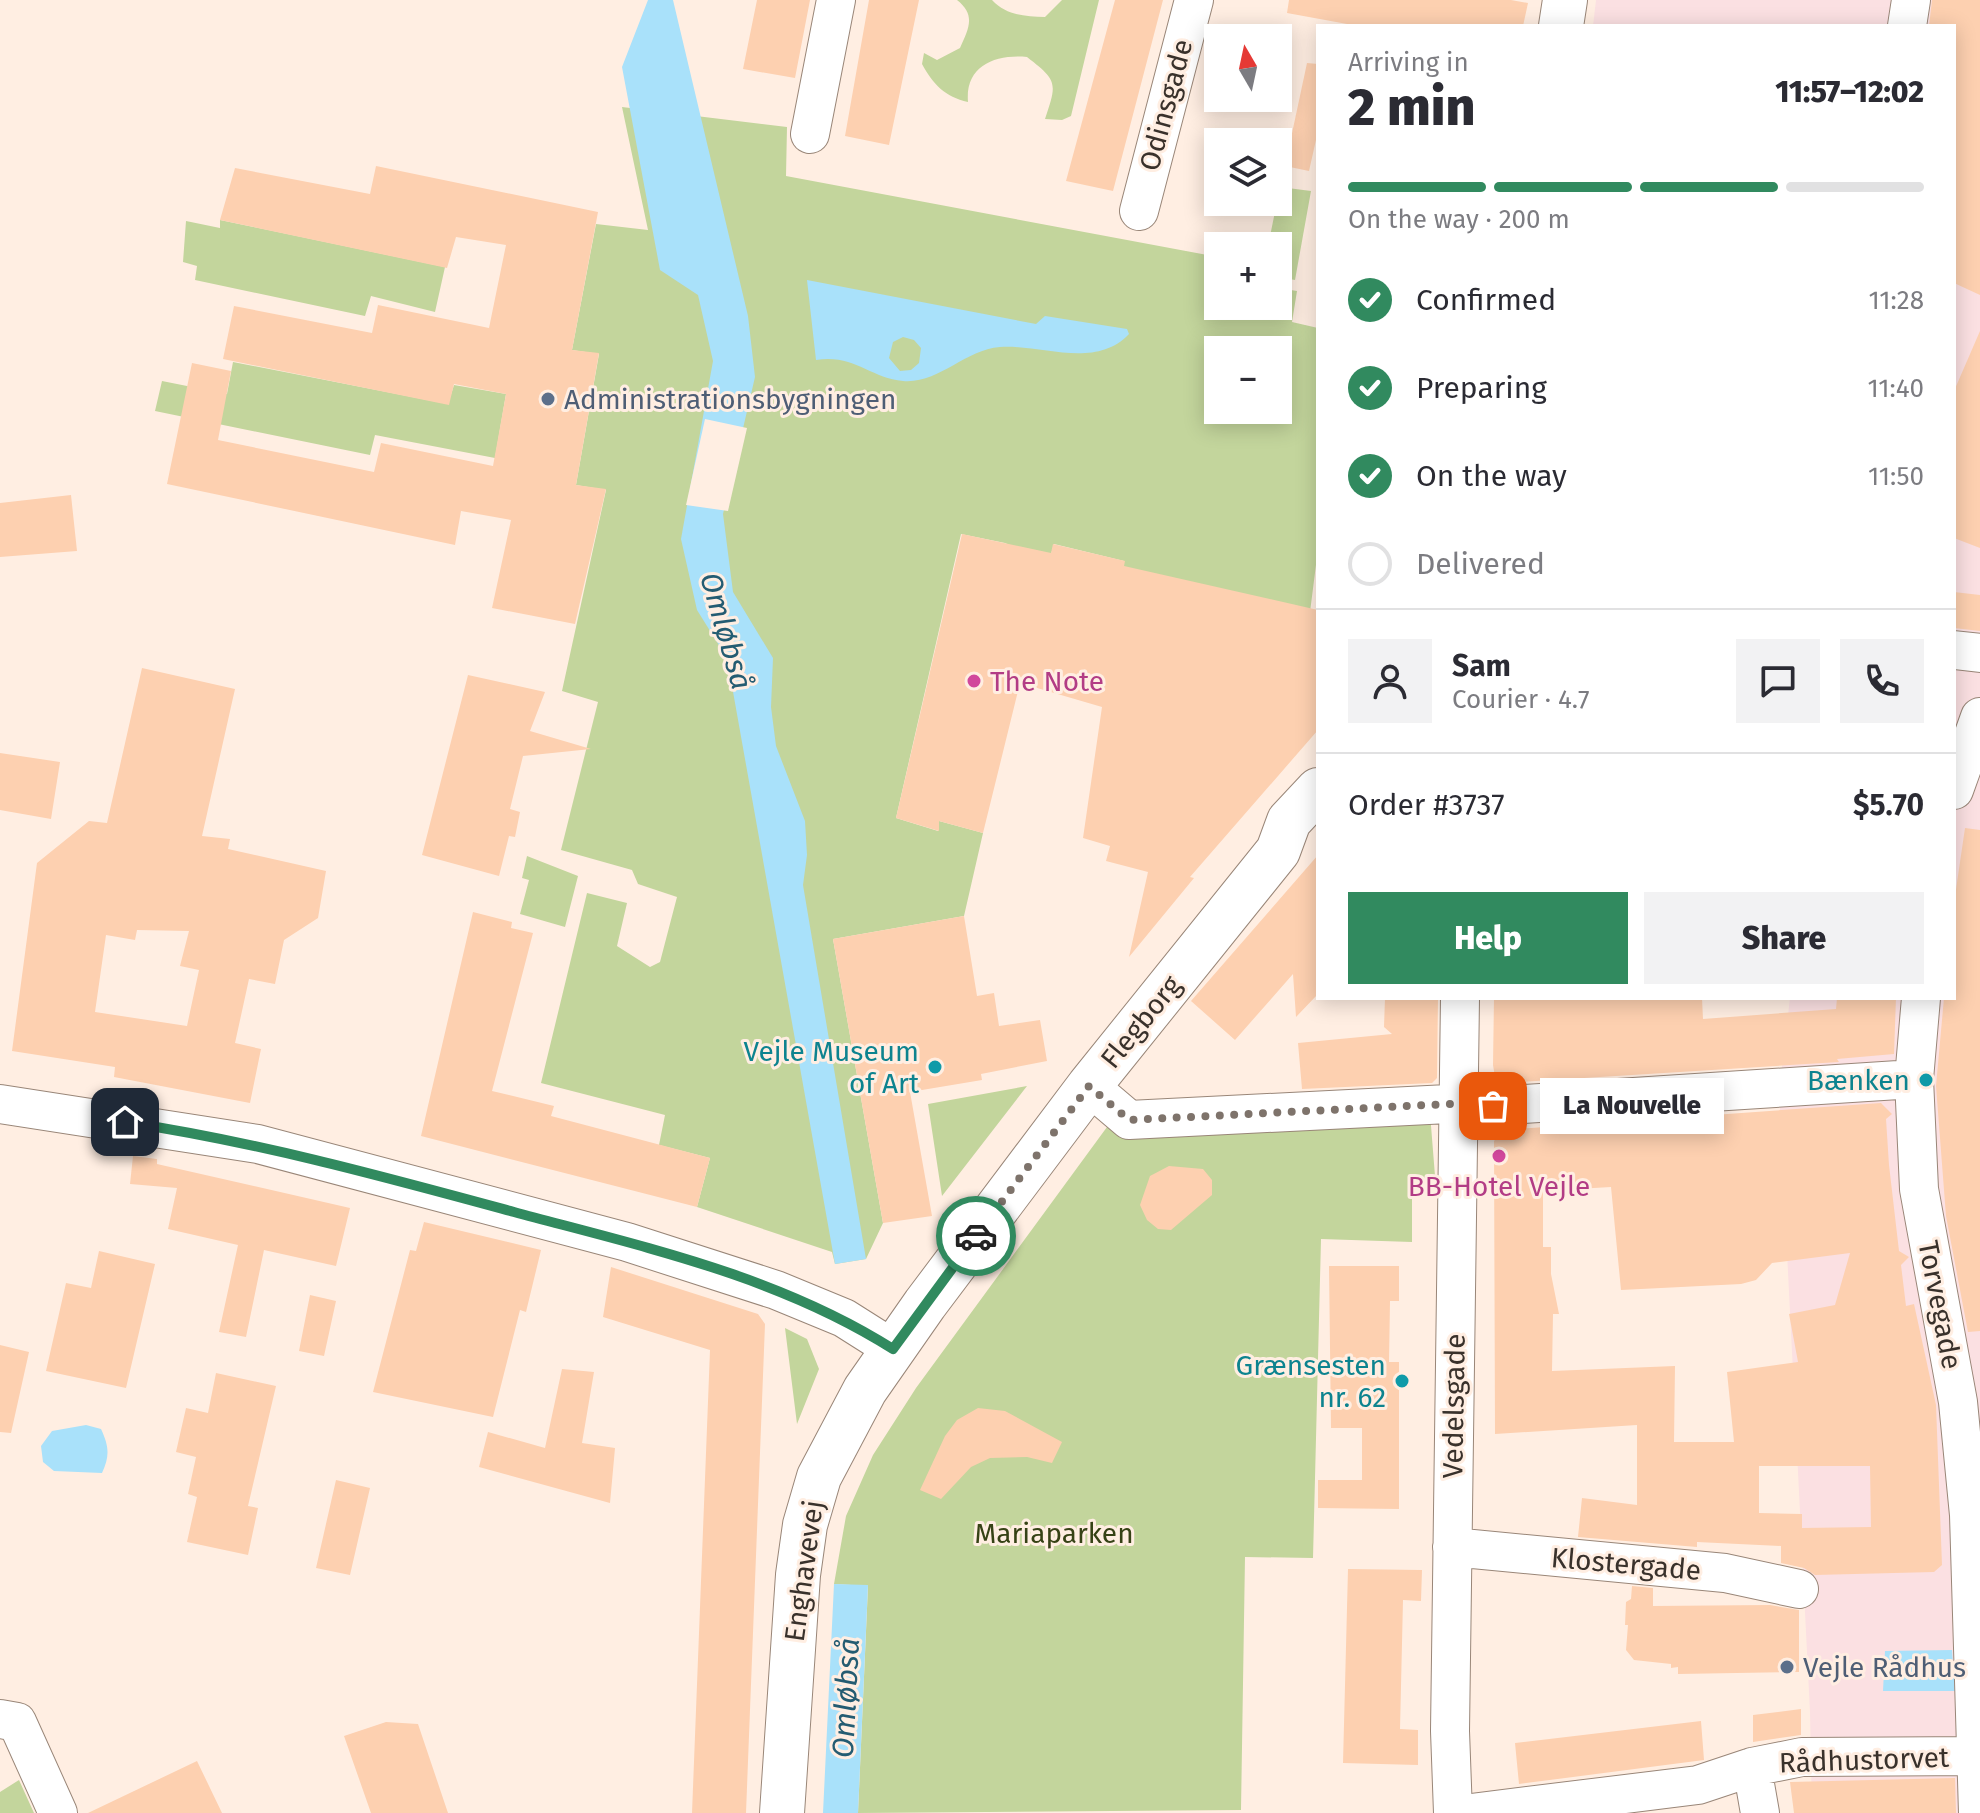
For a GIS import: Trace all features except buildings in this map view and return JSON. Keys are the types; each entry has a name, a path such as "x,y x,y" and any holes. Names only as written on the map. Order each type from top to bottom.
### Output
{"main road":[{"path":"1561,24 1565,0"},
{"name":"Flegborg","path":"893,1349 1089,1086 1278,851 1289,821 1316,792"},
{"name":"Flegborg","path":"1278,851 1303,838 1316,823"},
{"name":"Enghavevej","path":"782,1813 798,1575 805,1525 819,1477 865,1390 893,1349"}],"street":[{"path":"810,134 836,0"},
{"name":"Odinsgade","path":"1139,211 1194,0"},
{"path":"1907,24 1911,0"},
{"path":"1956,650 1980,653"},
{"path":"1963,787 1980,717"},
{"name":"Vedelsgade","path":"1453,1813 1450,1786 1452,1547 1475,1105 1460,1000"},
{"name":"Torvegade","path":"1921,1000 1914,1079 1921,1201 1958,1402 1970,1518 1977,1647 1978,1813"},
{"path":"1089,1086 1129,1120 1475,1105 1914,1079"},
{"path":"0,1104 258,1144 627,1242 776,1290 844,1318 893,1349"},
{"name":"Klostergade","path":"1452,1547 1725,1573 1799,1589"},
{"path":"8,1720 58,1813"},
{"name":"Rådhustorvet","path":"1471,1813 1698,1785 1752,1767 1802,1757 1978,1756"},
{"path":"1752,1767 1760,1813"}],"shaded area":[{"path":"1596,0 1980,0 1980,1813 1812,1813 1810,1712 1779,1092 1790,1000 1956,1000 1956,24 1593,24"}],"green space":[{"path":"957,0 992,0 1010,12 1045,17 1062,0 1099,0 1071,116 1062,120 1045,119 1052,98 1052,84 1045,72 1027,57 993,60 984,65 971,79 968,102 946,93 935,83 922,64 924,53 937,60 960,48 969,17"},
{"path":"622,107 787,127 786,176 1204,254 1204,320 1292,320 1292,290 1297,291 1292,322 1316,328 1316,565 1309,620 1123,569 1124,561 1054,544 1048,564 1005,543 961,534 896,818 938,831 939,821 983,833 964,916 833,939 883,1223 866,1259 835,1264 832,1252 697,1207 710,1158 659,1145 665,1115 541,1083 587,893 627,903 617,946 650,967 660,962 677,897 638,884 632,870 561,850 598,702 562,691 606,490 576,485 599,354 572,350 596,224 648,230"},
{"path":"1292,189 1311,191 1295,280 1292,279 1292,232 1271,232 1274,216 1292,216"},
{"path":"220,220 445,267 435,312 371,296 365,316 195,280 197,266 183,262 186,221 220,228"},
{"path":"233,362 448,404 454,385 506,394 495,458 375,435 370,455 155,411 162,381 227,394"},
{"path":"527,856 578,876 565,927 520,914 529,880 522,878"},
{"path":"1027,1086 942,1196 928,1104"},
{"name":"Mariaparken","path":"1430,1113 1435,1176 1412,1192 1412,1242 1321,1239 1313,1558 1245,1557 1241,1810 858,1813 868,1586 834,1584 846,1516 873,1455 916,1388 1107,1127 1129,1136"},
{"path":"785,1328 807,1339 819,1369 797,1424"},
{"path":"19,1780 34,1813 0,1813 0,1792"}],"water":[{"name":"Omløbså","path":"648,0 673,0 748,316 755,377 723,514 733,592 773,658 771,707 776,746 805,821 807,855 803,885 866,1259 835,1264 727,658 697,610 681,539 713,361 698,295 660,270 622,67"},
{"path":"807,280 1036,324 1045,316 1127,329 1129,334 1115,345 1084,353 1016,347 987,349 916,381 891,379 841,360 816,360","holes":["903,337 914,340 921,348 919,363 911,370 900,371 889,358 893,342"]},
{"path":"86,1425 101,1429 106,1441 108,1451 102,1473 54,1471 43,1462 41,1446 52,1431"},
{"name":"Omløbså","path":"834,1584 868,1585 858,1813 823,1813"},
{"path":"1952,1650 1955,1691 1883,1691 1885,1651"}],"pier":[{"path":"705,419 747,428 728,511 686,505"}],"way so far":[{"path":"976,1236 1089,1086 1129,1120 1448,1104 1493,1106"}],"place":[{"name":"Administrationsbygningen","path":"548,399"},
{"name":"The Note","path":"974,681"},
{"name":"Vejle Museum of Art","path":"935,1067"},
{"name":"Bænken","path":"1926,1080"},
{"name":"La Nouvelle","path":"1493,1106"},
{"name":"BB-Hotel Vejle","path":"1499,1156"},
{"name":"Grænsesten nr. 62","path":"1402,1381"},
{"name":"Vejle Rådhus","path":"1787,1667"}],"route":[{"path":"125,1122 258,1144 319,1158 706,1264 844,1318 893,1349 976,1236"}]}
